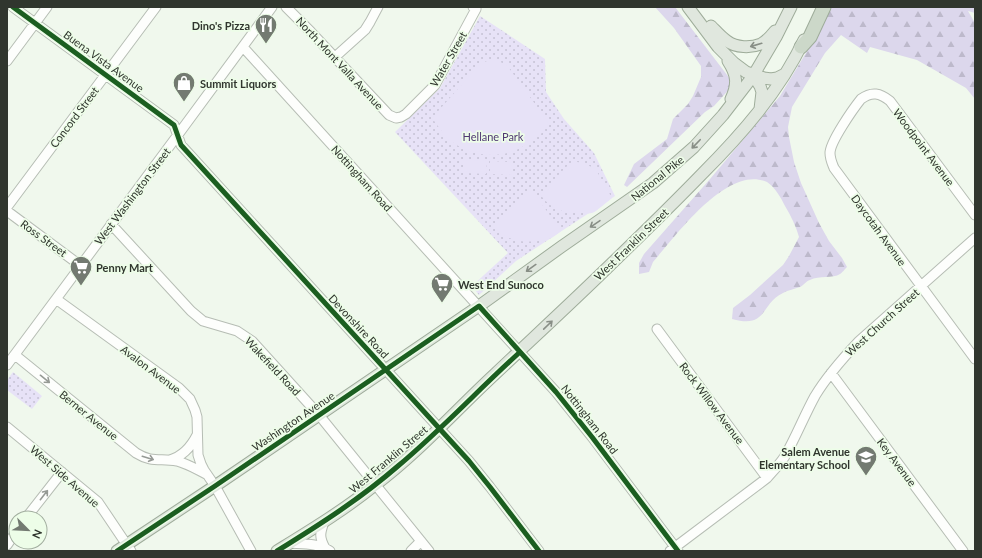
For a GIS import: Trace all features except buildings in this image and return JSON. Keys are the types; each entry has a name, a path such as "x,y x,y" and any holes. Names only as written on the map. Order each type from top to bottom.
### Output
{"highway":[{"path":"801,46 810,37 824,7"}],"main road":[{"path":"688,7 732,66 736,79 736,86 723,115"},
{"path":"697,7 721,41 749,67 762,92 760,110"},
{"path":"711,26 728,42 736,45 744,47 760,44 769,39 775,32 791,7"},
{"name":"National Pike","path":"479,306 653,183 694,147 723,115 753,76 776,37 791,7"},
{"path":"718,47 734,63 753,76 777,78 785,74 801,46 820,7"},
{"name":"West Franklin Street","path":"277,551 324,522 376,485 415,452 682,195 749,124 785,74"},
{"name":"Washington Avenue","path":"117,551 128,548 215,486 479,306"}],"street":[{"name":"Buena Vista Avenue","path":"13,7 174,125 177,136"},
{"path":"7,61 47,7"},
{"name":"Concord Street","path":"7,207 156,7"},
{"name":"West Washington Street","path":"7,365 272,7"},
{"name":"North Mont Valla Avenue","path":"286,7 389,115 396,118"},
{"path":"335,57 364,30 378,7"},
{"name":"Water Street","path":"396,118 406,114 435,85 474,8"},
{"name":"Nottingham Road","path":"243,47 556,392 675,550"},
{"name":"Woodpoint Avenue","path":"865,96 878,94 884,96 890,101 975,215"},
{"name":"Daycotah Avenue","path":"865,96 856,105 833,143 830,152 830,160 834,168 975,359"},
{"name":"Devonshire Road","path":"177,136 181,145 469,461 539,551"},
{"name":"Ross Street","path":"7,211 81,266"},
{"name":"Wakefield Road","path":"111,224 191,311 203,320 237,331 252,341 319,415 429,551"},
{"name":"West Church Street","path":"675,550 767,478 784,458 815,397 831,373 845,356 859,341 975,238"},
{"name":"Avalon Avenue","path":"56,299 179,388 190,399 197,417 198,455 204,470 215,486 251,551"},
{"name":"Rock Willow Avenue","path":"657,329 767,478"},
{"name":"Berner Avenue","path":"15,355 136,453 149,459 170,460 188,464 208,476"},
{"name":"Key Avenue","path":"831,373 963,551"},
{"name":"West Side Avenue","path":"7,427 98,502 128,548"},
{"path":"170,460 177,458 187,450 192,445 198,433"},
{"path":"184,463 187,450"},
{"path":"32,510 62,472"},
{"path":"324,522 320,537 327,549"},
{"path":"411,551 421,541"},
{"path":"289,543 306,544 327,549"}],"green space":[{"path":"655,7 675,7 734,84 714,106 705,112 627,187 624,185 634,164 667,139 673,119 688,104 701,77 701,66 674,28"},
{"path":"831,7 975,7 975,13 968,11 975,23 975,99 966,88 917,60 870,47 867,53 841,35 825,53 792,107 788,127 794,162 801,183 819,223 829,241 847,267 842,273 807,281 800,287 783,293 770,303 758,318 752,321 732,319 733,308 750,295 783,265 799,237 791,217 775,190 767,182 752,179 735,183 719,193 703,206 674,236 653,262 649,272 639,274 639,263 644,254 780,96 824,23"},
{"name":"Hellane Park","path":"480,16 545,59 546,92 564,119 594,153 615,196 516,261 479,295 472,286 508,253 395,132 440,88"},
{"path":"487,61 496,61 506,64 548,122 541,134 521,148 512,152 493,155 464,149 448,139 432,118 480,64"},
{"path":"465,160 487,161 486,174 465,173"},
{"path":"490,161 512,162 511,175 490,174"},
{"path":"578,162 595,168 612,198 592,213 574,213 557,209 548,203 540,194 570,163"},
{"path":"525,193 534,193 561,231 546,240 532,242 514,240 503,235 494,227 504,214"},
{"path":"13,372 42,396 32,409 7,390 7,380"}],"cycle path":[{"path":"13,7 174,125 181,145 469,461 539,551"},
{"path":"117,551 479,306 556,392 678,551"},
{"path":"277,551 339,511 384,478 414,452 520,352"}],"place":[{"name":"Dino's Pizza","path":"266,44"},
{"name":"Summit Liquors","path":"184,102"},
{"name":"Penny Mart","path":"81,286"},
{"name":"West End Sunoco","path":"442,304"},
{"name":"Salem Avenue Elementary School","path":"866,476"}]}
